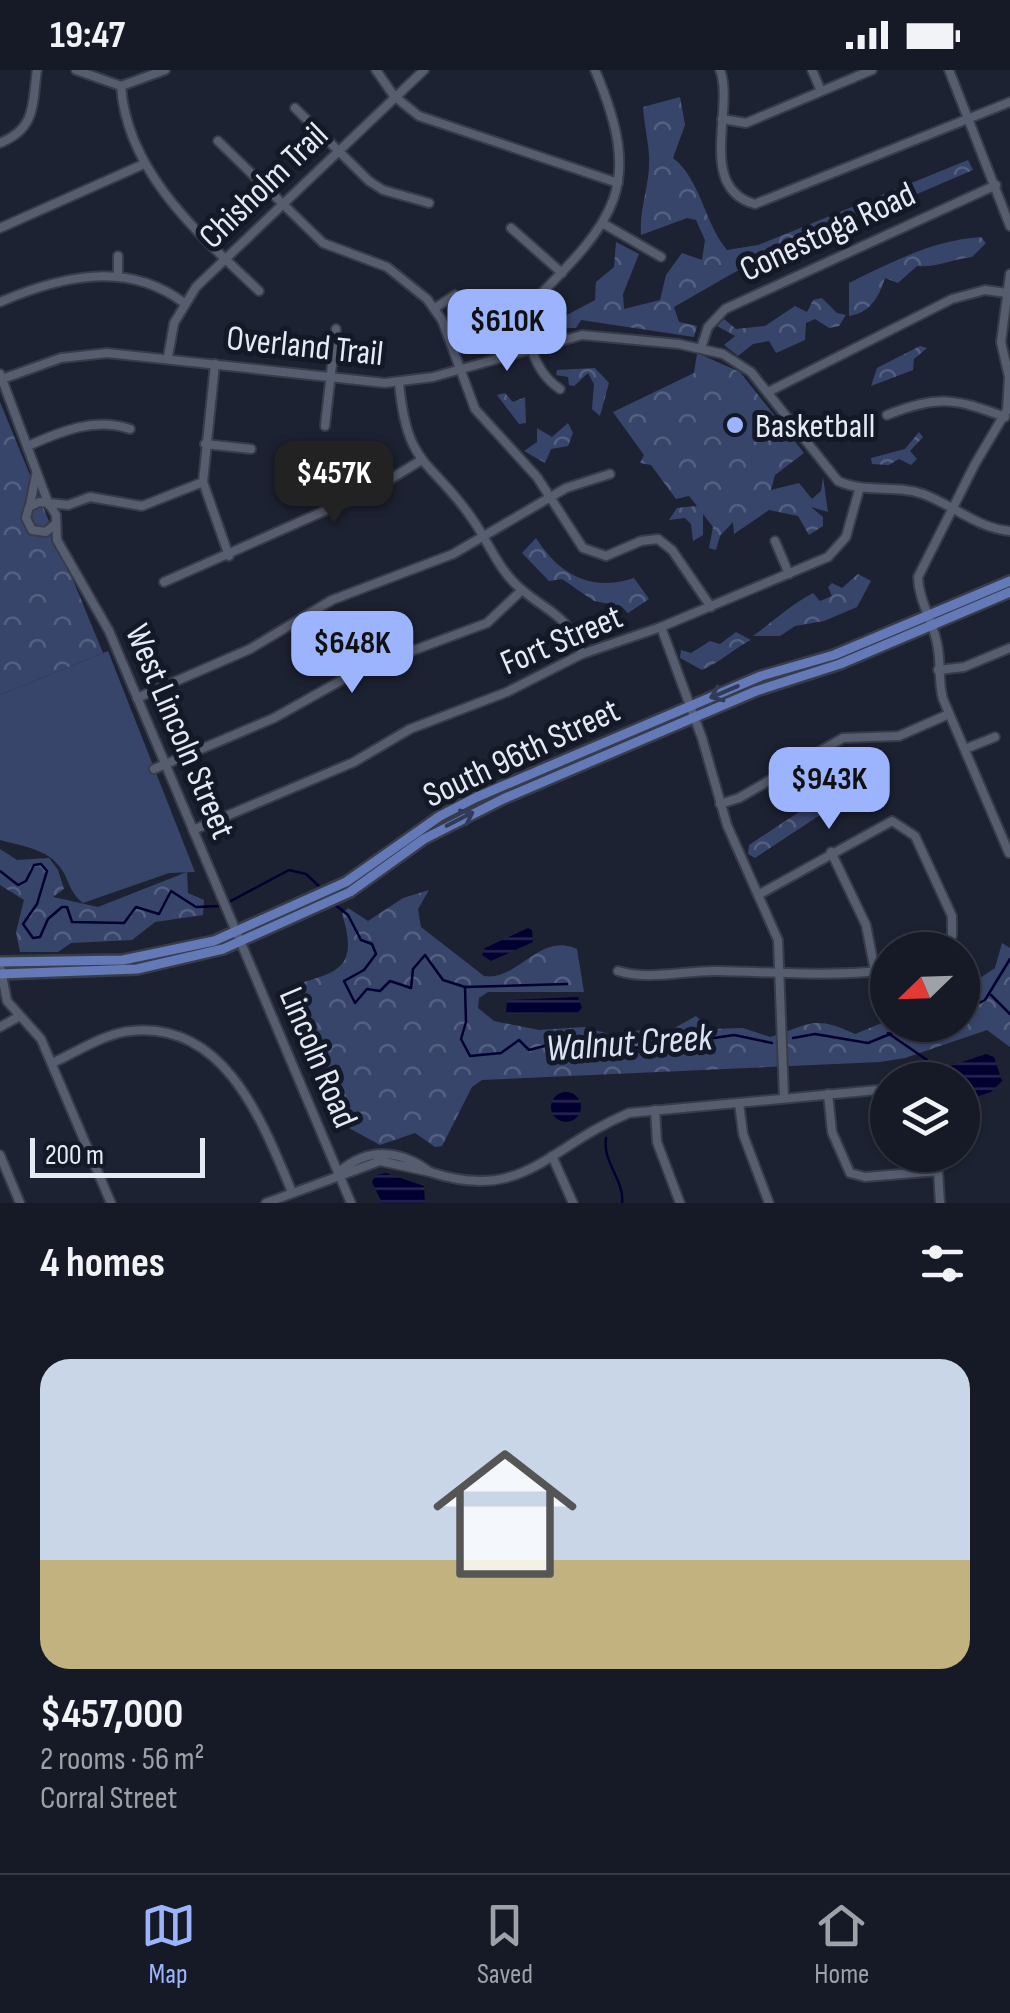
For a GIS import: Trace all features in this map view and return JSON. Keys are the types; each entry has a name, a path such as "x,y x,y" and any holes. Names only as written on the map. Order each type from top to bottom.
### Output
{"main road":[{"name":"South 96th Street","path":"1,974 137,969 190,959 348,887 456,820 929,621 1010,581"},
{"name":"South 96th Street","path":"348,887 465,803 690,706 1010,592"},
{"name":"South 96th Street","path":"0,964 139,958 237,937"}],"street":[{"path":"0,143 21,132 32,120 38,70"},
{"path":"76,70 121,86 165,70"},
{"path":"376,70 394,96 419,116 618,183"},
{"name":"Chisholm Trail","path":"168,357 174,323 184,303 225,259 424,70"},
{"path":"560,389 546,377 531,346 528,316 532,303 604,224 618,183 619,139 594,70"},
{"path":"720,70 727,88 718,152 732,186 745,202 765,203 1010,102"},
{"path":"812,70 821,91"},
{"path":"722,120 746,123 872,70"},
{"path":"949,70 1010,226"},
{"path":"121,86 129,132 144,164 225,259 258,291"},
{"path":"295,108 383,190 429,203"},
{"path":"32,120 41,125"},
{"path":"529,153 534,140"},
{"path":"218,142 323,244 402,276 435,308 475,409 529,467 591,554 606,556 650,538 666,543 710,607"},
{"path":"0,228 144,164"},
{"name":"Conestoga Road","path":"701,348 708,327 724,308 996,186"},
{"path":"604,224 661,257"},
{"path":"511,228 562,273"},
{"path":"118,256 118,277"},
{"path":"1009,853 950,714 938,670 940,653 918,577 974,464 1005,417 1009,377 1001,342 1010,274"},
{"path":"0,302 48,284 118,277 157,284 184,303"},
{"path":"768,392 952,299 985,290 1007,293"},
{"path":"435,308 455,295"},
{"path":"325,426 336,328"},
{"name":"Overland Trail","path":"1,376 80,355 168,357 330,380 399,382 460,370 582,334 701,348 738,362 768,392 824,468 858,490"},
{"path":"215,364 203,482 229,556"},
{"path":"1,376 30,445 55,522"},
{"path":"399,382 407,433 420,461 464,509 522,590 564,617 582,654"},
{"path":"887,415 924,401 950,398 1005,417"},
{"path":"30,445 87,426 116,424 130,429"},
{"path":"205,444 251,450"},
{"path":"164,582 374,489 420,461"},
{"path":"36,470 28,525 39,533 55,522 68,505"},
{"path":"137,698 250,649 332,600 433,563 550,496 610,474"},
{"path":"29,507 39,502 68,505 90,497 142,506 203,482"},
{"path":"858,490 908,490 977,523 1010,531"},
{"name":"Fort Street","path":"193,830 354,762 410,729 507,692 582,654 661,627 828,557 842,545 858,490"},
{"name":"West Lincoln Street","path":"55,522 66,557 101,613 237,937"},
{"name":"West Lincoln Street","path":"39,533 66,557"},
{"path":"775,541 789,574"},
{"path":"154,769 305,703 358,671 487,623 522,590"},
{"path":"661,627 695,718 720,804 778,940 784,1097"},
{"path":"938,670 964,667 1010,648"},
{"path":"720,804 739,798 843,738 899,736 950,714"},
{"path":"965,749 994,737"},
{"path":"758,894 880,824 892,821 906,826 915,836 954,926 952,932"},
{"path":"832,852 866,926 870,946"},
{"name":"Lincoln Road","path":"237,937 351,1203"},
{"path":"0,964 8,1001 41,1039 111,1203"},
{"path":"618,972 777,976 870,971"},
{"path":"0,1028 20,1016"},
{"path":"52,1063 126,1032 191,1038 250,1097 292,1192"},
{"path":"266,1203 338,1173 380,1161 469,1186 494,1186 628,1113 870,1090"},
{"path":"828,1094 832,1132 850,1172 866,1177 926,1172"},
{"path":"739,1103 743,1134 769,1203"},
{"path":"655,1110 658,1142 680,1203"},
{"path":"0,1155 20,1203"},
{"path":"552,1156 573,1203"},
{"path":"938,1172 940,1203"}],"green space":[{"path":"680,97 685,125 673,158 690,178 727,250 758,245 968,160 973,170 735,272 674,307 679,322 697,326 694,337 581,320 576,328 567,328 565,316 595,300 596,282 614,267 616,242 639,254 623,294 624,309 660,300 666,275 682,253 702,260 705,240 696,220 687,218 641,235 649,165 643,107"},
{"path":"981,237 986,243 972,257 917,266 898,283 885,278 873,303 849,316 849,283 929,247"},
{"path":"822,298 837,313 846,315 839,326 829,328 815,319 806,323 805,340 776,353 769,341 753,344 738,356 724,345 735,336 717,326 724,319 736,329 765,326 795,306 807,312 813,300"},
{"path":"920,346 927,348 914,359 913,370 871,386 877,368"},
{"path":"697,353 740,372 804,453 775,475 771,490 799,483 812,499 821,491 823,477 828,512 811,507 823,517 823,526 809,535 798,516 769,510 734,534 733,522 720,536 716,550 709,548 713,527 703,514 703,535 693,541 691,524 685,518 669,520 677,508 697,506 689,496 676,499 651,465 640,463 644,455 613,412 694,373"},
{"path":"595,368 609,383 600,416 592,409 594,384 588,373 574,386 569,385 568,377 556,375 557,370"},
{"path":"505,393 513,402 525,397 526,423 519,424 497,395"},
{"path":"0,402 103,653 0,695"},
{"path":"568,423 573,433 568,446 551,449 545,463 524,451 537,442 537,428 552,437"},
{"path":"919,432 923,437 910,451 917,459 911,465 899,459 889,465 872,464 871,458 905,449"},
{"path":"536,538 556,562 578,578 604,583 634,578 649,599 628,613 621,606 594,601 562,579 549,581 522,553"},
{"path":"858,574 871,581 857,607 824,621 795,626 780,636 753,636 804,598 813,593 820,601 832,596 828,587 832,583 842,588"},
{"path":"736,632 751,640 702,670 680,658 681,650 691,653 710,641 720,644"},
{"path":"108,651 195,872 169,873 83,903 53,860 37,850 0,840 0,695"},
{"path":"853,776 861,794 817,817 755,858 748,854 749,845"},
{"path":"0,849 17,860 49,858 64,889 53,897 98,907 187,872 188,893 204,900 203,915 155,922 132,940 71,943 58,952 20,952 16,932 24,900 0,885"},
{"path":"429,890 418,909 421,927 484,976 507,972 552,946 577,949 584,992 488,992 479,998 478,1008 494,1021 539,1030 584,1027 613,1035 647,1029 669,1031 696,1016 710,1029 743,1028 770,1037 820,1023 855,1034 870,1028 870,1042 952,1042 880,1062 482,1080 472,1087 442,1146 435,1147 415,1133 380,1145 338,1122 279,991 325,975 344,962 348,951 342,914 348,908 368,921 403,898"},
{"path":"1002,943 1010,948 1010,1047 987,1030 980,1032 980,978 995,968"}],"shaded area":[{"path":"528,928 532,930 533,942 491,961 482,955 485,948"},
{"path":"578,997 582,1008 577,1013 506,1014 507,1000"},
{"path":"986,1054 994,1057 1002,1081 991,1092 980,1096 980,1062 962,1062"},
{"path":"566,1092 577,1096 581,1107 577,1118 566,1122 555,1118 551,1107 555,1096"},
{"path":"386,1173 424,1186 425,1203 382,1203 372,1182 376,1175"}],"waterway":[{"name":"Walnut Creek","path":"0,871 18,885 26,881 34,865 41,864 47,871 37,904 23,924 33,938 40,937 48,919 62,907 67,907 72,922 124,923 136,907 159,914 171,891 196,907 220,906"},
{"name":"Walnut Creek","path":"227,903 289,870 306,874 323,890"},
{"name":"Walnut Creek","path":"334,904 348,915 361,940 372,944 376,954 364,970 344,981 355,1003 367,989 380,991 390,981 411,988 413,969 425,955 443,980 465,987 567,984"},
{"name":"Walnut Creek","path":"980,1003 1010,959"},
{"name":"Walnut Creek","path":"465,987 466,1022 461,1039 470,1056 501,1053 519,1040 529,1050 552,1044 572,1050 654,1047 734,1035 772,1043"},
{"path":"991,995 1010,1014"},
{"name":"Walnut Creek","path":"793,1038 815,1034 870,1042"},
{"path":"901,1042 927,1060"},
{"path":"606,1138 607,1155 622,1203"}],"place":[{"name":"Basketball","path":"735,425"}]}
